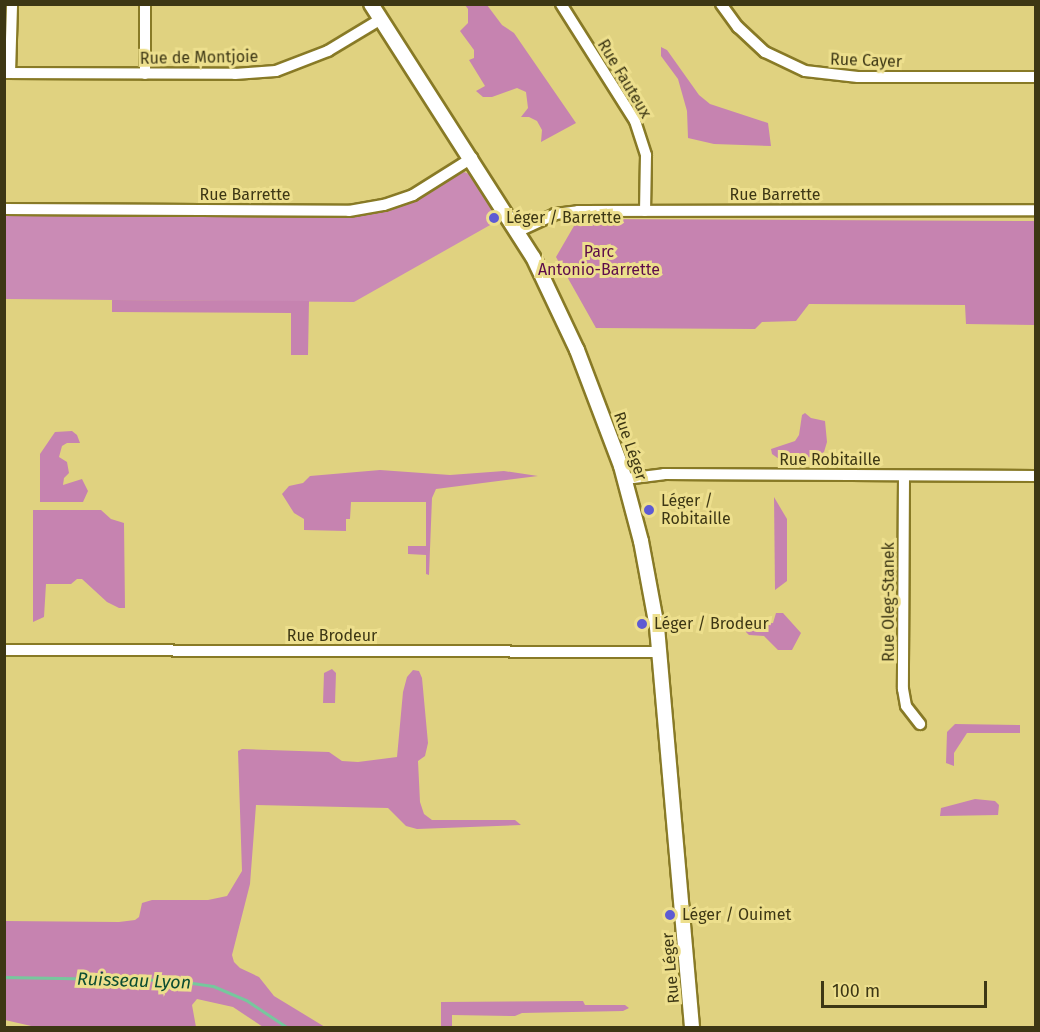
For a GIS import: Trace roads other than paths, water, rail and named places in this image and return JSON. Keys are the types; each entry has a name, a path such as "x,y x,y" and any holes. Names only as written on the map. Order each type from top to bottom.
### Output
{"street":[{"path":"7,73 12,4"},
{"path":"145,4 145,74"},
{"name":"Rue Léger","path":"371,4 519,231 566,325 625,479 652,594 660,652 692,1028"},
{"name":"Rue Fauteux","path":"561,4 635,121 646,154 645,211"},
{"name":"Rue Cayer","path":"721,4 738,27 765,52 777,60 814,73 858,77 1035,77"},
{"name":"Rue de Montjoie","path":"7,73 235,74 276,71 328,51 381,19"},
{"name":"Rue Barrette","path":"4,209 349,211 384,205 413,195 472,158"},
{"name":"Rue Barrette","path":"519,231 564,212 1035,210"},
{"name":"Rue Robitaille","path":"625,479 664,474 1035,476"},
{"name":"Rue Oleg-Stanek","path":"904,476 903,689 906,706 920,724"},
{"name":"Rue Brodeur","path":"4,650 660,652"}],"waterway":[{"name":"Ruisseau Lyon","path":"4,977 172,980 213,986 246,1000 288,1028"}],"place":[{"name":"Léger / Barrette","path":"494,218"},
{"name":"Léger / Robitaille","path":"649,510"},
{"name":"Léger / Brodeur","path":"642,624"},
{"name":"Léger / Ouimet","path":"670,915"}],"park label":[{"name":"Parc Antonio-Barrette","path":"599,261"}]}
